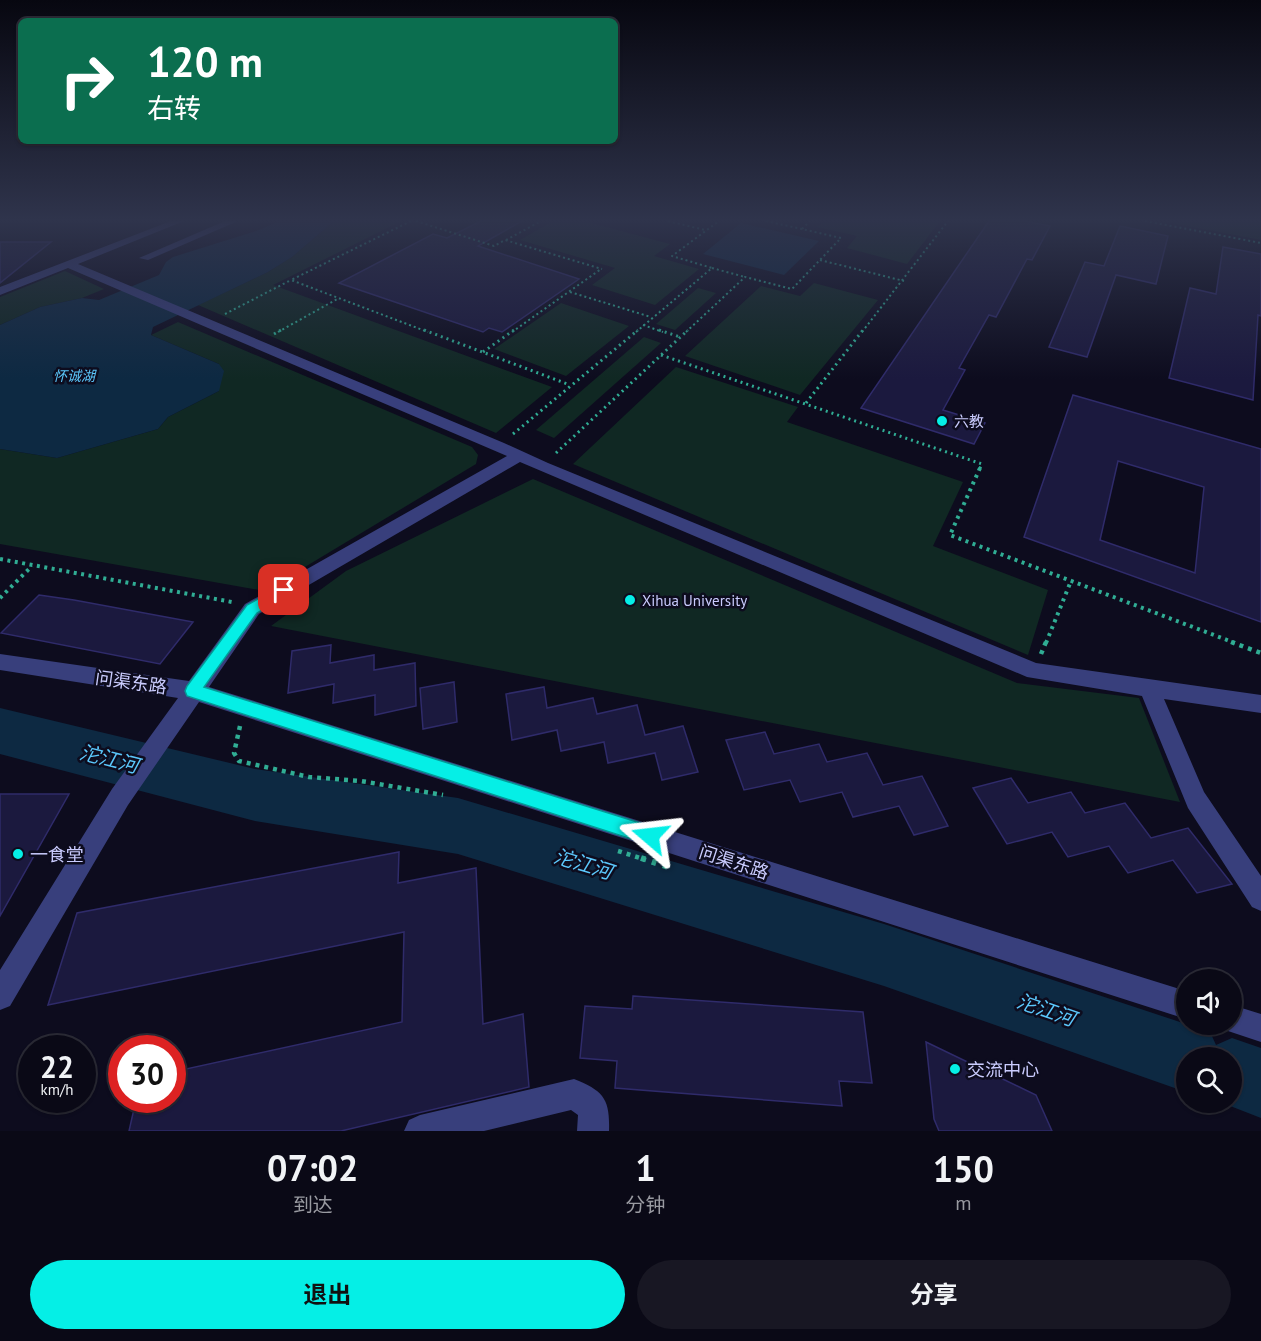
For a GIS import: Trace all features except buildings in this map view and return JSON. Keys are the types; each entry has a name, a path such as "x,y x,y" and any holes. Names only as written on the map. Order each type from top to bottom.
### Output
{"street":[{"path":"0,291 43,274"},
{"path":"89,274 1034,672 1261,704"},
{"path":"3,986 120,797 252,609 519,456"},
{"name":"问渠东路","path":"0,662 246,708 1176,1002"},
{"path":"1152,696 1196,800 1261,898"},
{"path":"1242,1022 1261,1028"},
{"path":"420,1131 574,1094 594,1108 593,1131"}],"path":[{"path":"217,318 303,274"},
{"path":"483,352 595,274"},
{"path":"506,440 705,274"},
{"path":"734,274 792,289 807,274"},
{"path":"875,274 904,281"},
{"path":"806,404 909,274"},
{"path":"551,458 746,277"},
{"path":"291,280 570,386"},
{"path":"569,291 651,317"},
{"path":"266,339 339,298"},
{"path":"643,325 680,337"},
{"path":"661,355 982,464 950,535 1261,653"},
{"path":"0,559 224,599 252,609"},
{"path":"0,598 33,565"},
{"path":"1034,672 1071,581"},
{"path":"246,708 235,742 234,753 239,760 309,777 361,781 449,796"},
{"path":"614,849 678,871"}],"green space":[{"path":"58,274 71,274 104,289 82,298 40,307 0,325 0,297"},
{"path":"264,274 295,274 273,285 552,387 496,433 198,305"},
{"path":"607,274 693,274 655,305 592,285"},
{"path":"814,283 878,300 800,395 685,356 761,286 800,296"},
{"path":"698,288 716,293 675,330 656,324"},
{"path":"561,303 629,326 566,376 494,349"},
{"path":"178,322 472,447 478,455 476,464 265,591 0,544 0,449 57,458 158,429 168,417 219,391 219,364 151,335"},
{"path":"644,337 661,343 554,438 536,430"},
{"path":"676,367 798,407 787,422 963,482 933,546 1048,590 1028,655 573,464"},
{"path":"533,479 1017,683 1139,698 1180,802 271,626 346,571"}],"water":[{"name":"怀诚湖","path":"264,274 153,327 151,335 219,364 224,371 219,391 168,417 158,429 57,458 0,449 0,325 40,307 82,298 99,300 159,275"}],"waterway":[{"name":"沱江河","path":"0,731 255,795 458,826 884,955 1176,1054"},
{"name":"沱江河","path":"1242,1076 1261,1083"}],"place":[{"name":"六教","path":"942,421"},
{"name":"Xihua University","path":"630,600"},
{"name":"一食堂","path":"18,854"},
{"name":"交流中心","path":"955,1069"}],"route":[{"path":"284,590 252,609 193,691 650,836"}]}
